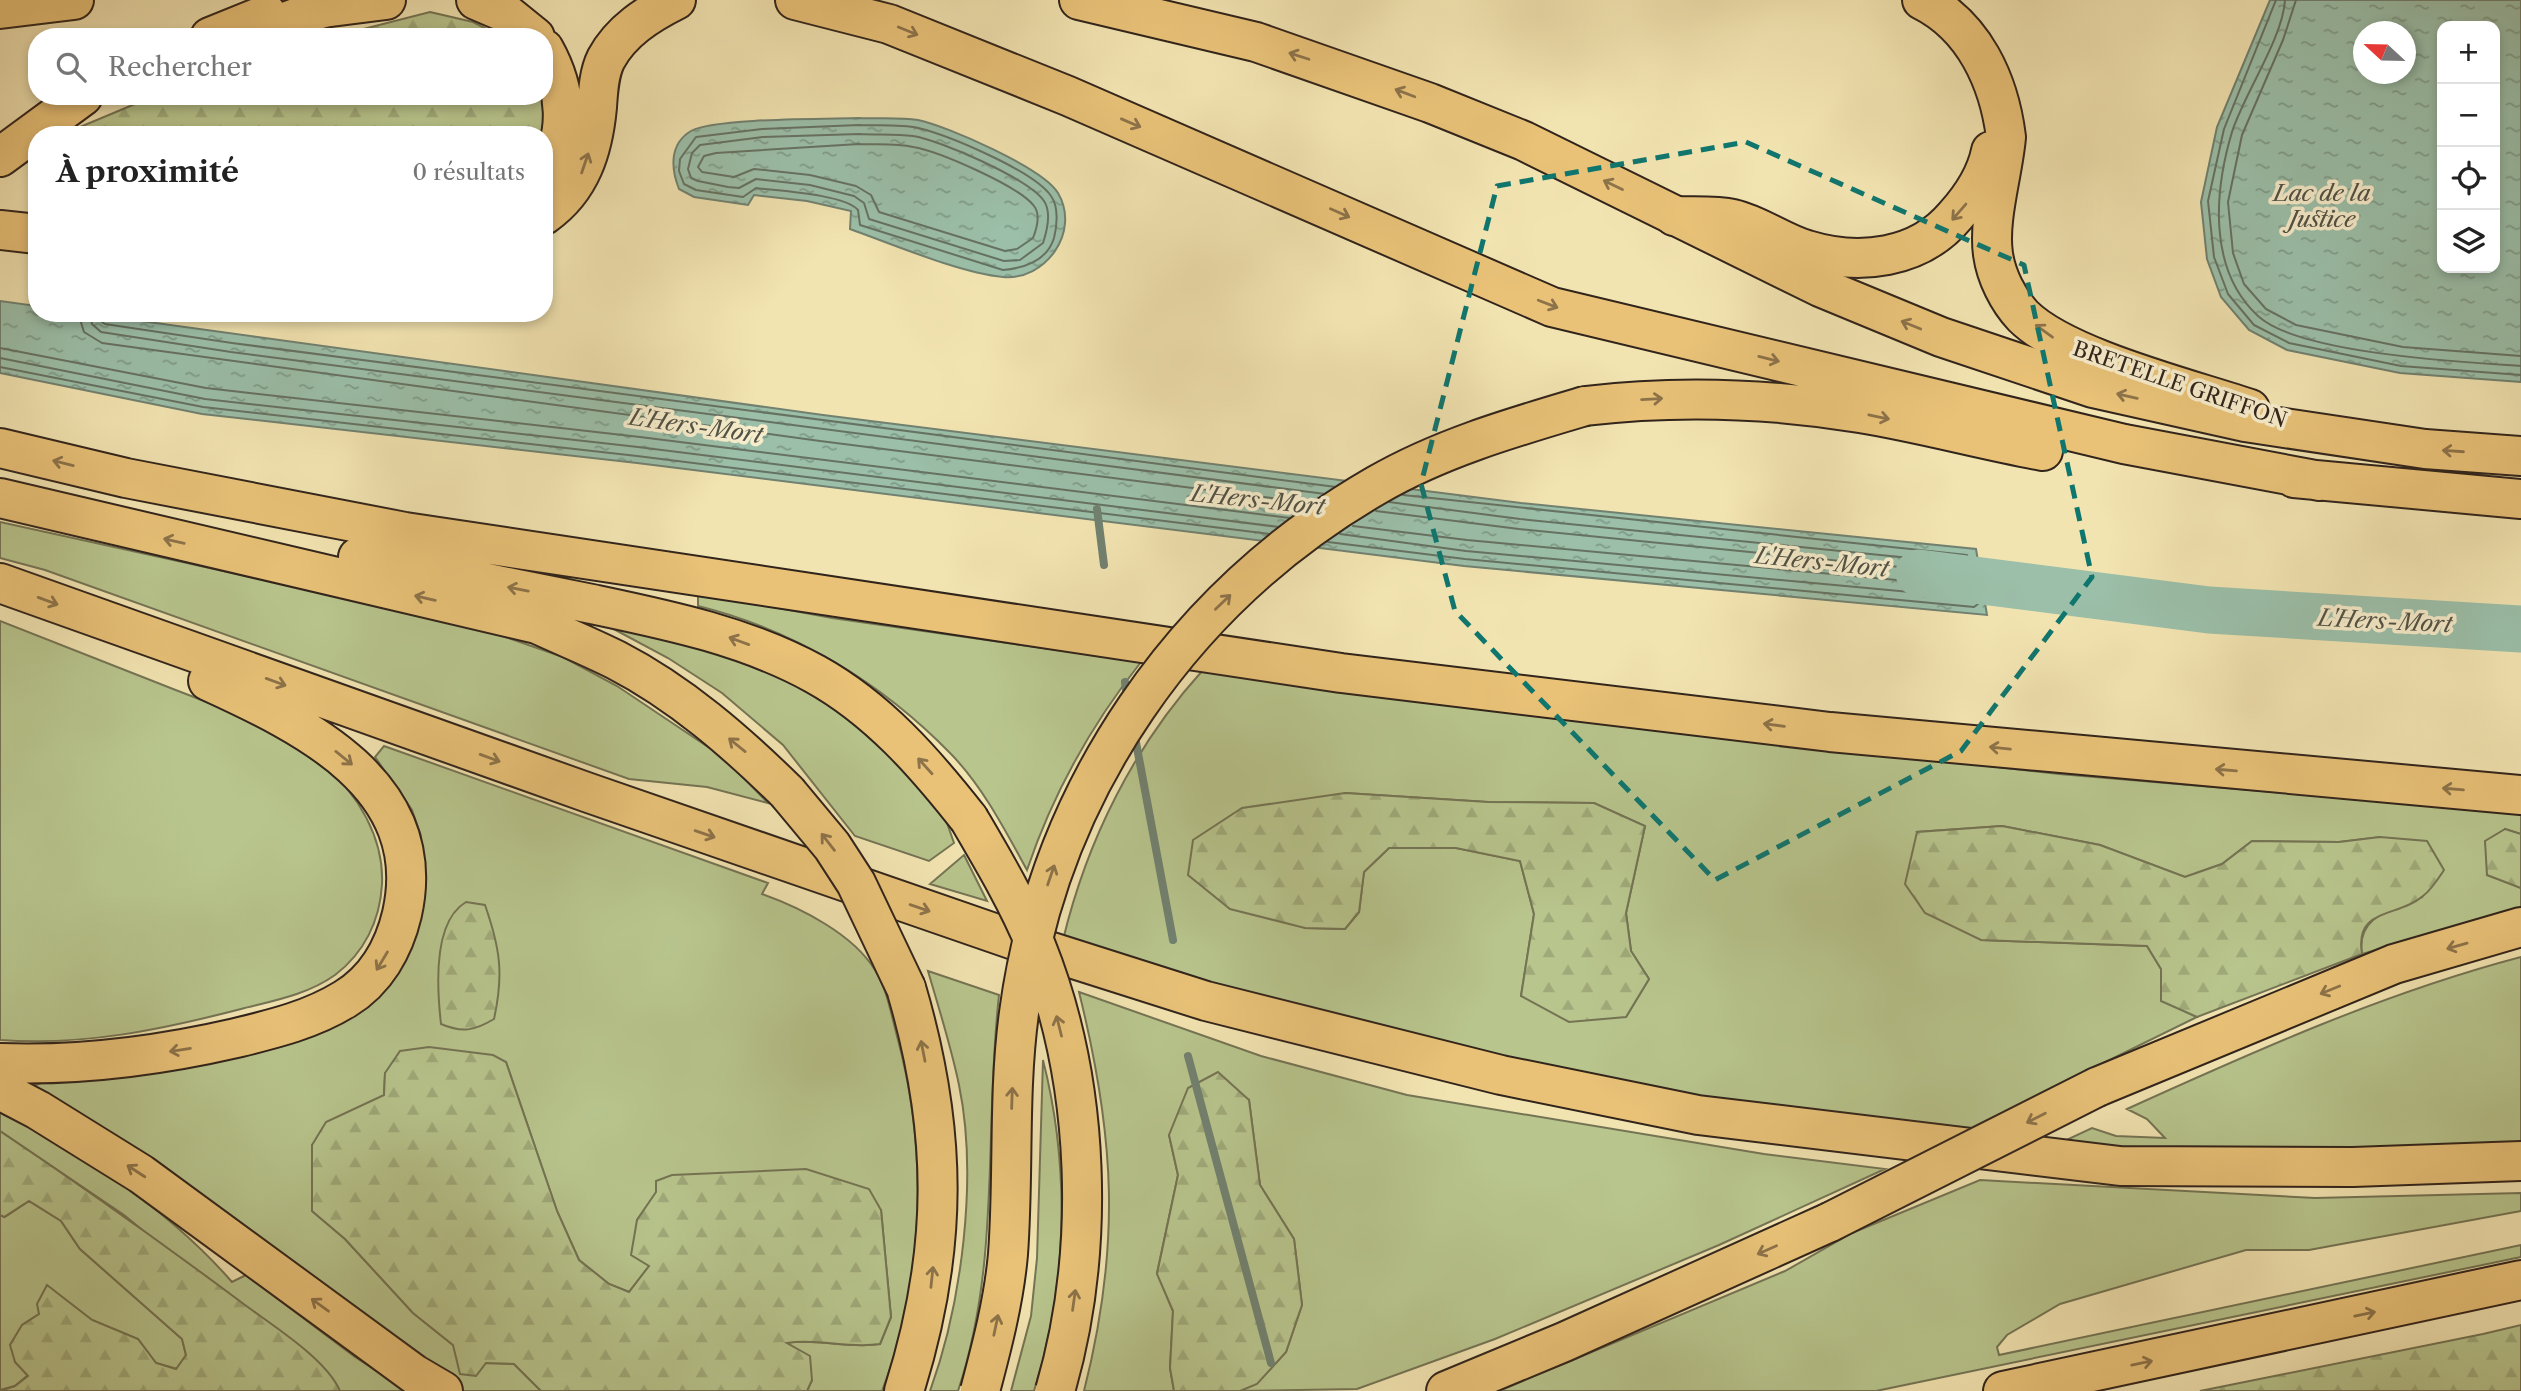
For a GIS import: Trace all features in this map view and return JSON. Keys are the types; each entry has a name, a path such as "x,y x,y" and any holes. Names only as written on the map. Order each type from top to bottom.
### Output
{"main road":[{"path":"0,9 74,0"},
{"path":"241,28 326,3 386,0"},
{"path":"477,0 504,12 524,28"},
{"path":"553,208 562,202 584,170 595,127 599,84 605,61 620,38 650,13 676,0"},
{"path":"795,0 889,24 1068,96 1552,307 2124,444 2320,481"},
{"path":"1079,0 1256,42 1364,78 1524,141 1820,287 1941,337 2020,365 2093,388 2245,422 2426,449 2521,456"},
{"name":"BRETELLE GRIFFON","path":"1922,0 1940,9 1966,33 1984,62 1999,104 2006,137 1993,252 2000,282 2023,315 2050,337 2091,356 2314,431"},
{"path":"266,28 326,3"},
{"path":"553,64 559,74 564,115 553,162"},
{"name":"BRETELLE GRIFFON","path":"1674,216 1733,219 1807,250 1849,258 1879,257 1916,248 1945,229 1971,198 1988,166 1999,104"},
{"path":"42,126 71,105"},
{"path":"52,126 91,105"},
{"path":"0,230 28,233"},
{"path":"980,1391 1000,1306 1008,1255 1014,1063 1027,957 1040,907 1076,812 1133,710 1166,664 1204,621 1257,569 1338,509 1380,483 1466,444 1584,406 1685,397 1861,413 2119,464 2521,499"},
{"path":"0,448 126,478 405,532 1341,673 1830,732 2521,795"},
{"path":"0,498 537,624 617,661 679,700 743,750 787,792 832,846 856,883 906,988 922,1043 939,1159 930,1290 918,1346 904,1391"},
{"path":"241,556 325,550 652,617 746,643 815,674 870,712 908,747 969,819 995,863 1035,946 1050,991 1072,1083 1082,1187 1081,1245 1067,1351 1055,1391"},
{"path":"0,583 1014,940 1206,1001 1501,1075 1698,1115 2120,1166 2353,1167 2521,1161"},
{"path":"0,1063 111,1060 190,1049 283,1027 315,1015 345,999 379,967 396,933 406,893 406,865 387,807 370,781 348,760 286,719 200,677 96,618"},
{"path":"1446,1391 1564,1342 1830,1222 2097,1087 2394,964 2521,927"},
{"path":"0,1090 38,1110 141,1174 404,1367 443,1391"},
{"path":"2003,1391 2521,1280"}],"highlighted area":[{"path":"1746,142 2024,265 2092,577 1961,751 1715,880 1455,611 1421,484 1497,186"}],"green space":[{"path":"430,12 473,22 485,28 367,28"},
{"path":"133,105 544,105 544,126 82,126"},
{"path":"0,522 423,615 494,633 563,657 617,686 723,757 768,803 707,787 629,779 45,570 0,558"},
{"path":"698,593 832,618 1141,662 1106,710 1075,761 1049,814 1027,870 993,809 963,767 896,704 835,662 802,645 769,629 698,606"},
{"path":"611,620 762,665 865,724 942,809 954,843 929,861 855,836 783,745 722,693 668,658 608,626"},
{"path":"0,621 249,720 289,740 324,765 358,803 379,850 382,884 378,911 369,935 354,957 335,975 301,992 181,1024 121,1035 61,1041 0,1040"},
{"path":"1203,670 1565,718 2059,774 2521,813 2521,834 2505,829 2487,875 2521,888 2521,909 2362,954 2365,930 2371,922 2389,910 2422,897 2380,837 2339,842 2252,841 2222,864 2185,877 2100,845 2002,826 1917,832 1981,940 2147,946 2161,969 2161,1000 2197,1017 1957,1135 1776,1111 1380,1033 1063,940 1085,866 1116,796 1155,730","holes":["1345,793 1488,802 1594,803 1645,826 1626,913 1631,951 1649,979 1626,1017 1521,996 1534,914 1520,861 1456,848 1389,848 1364,872 1359,912 1345,929 1305,928"]},
{"path":"384,746 768,883 762,894 825,924 854,945 865,957 883,985 897,1036 914,1124 917,1169 914,1260 907,1304 882,1391 807,1391 812,1380 785,1343 880,1344 891,1317 881,1210 657,1192 637,1220 650,1265 629,1292 609,1284 579,1260 557,1211 506,1062 385,1073 384,1095 312,1145 312,1211 345,1239 413,1313 453,1345 486,1363 514,1364 541,1391 463,1391 33,1087 50,1081 121,1077 179,1066 349,1017 423,875 421,836 412,810 375,757"},
{"path":"1345,793 1488,802 1594,803 1645,826 1626,913 1631,951 1649,979 1626,1017 1569,1022 1521,996 1534,914 1520,861 1456,848 1389,848 1364,872 1359,912 1345,929 1305,928 1230,909 1188,875 1193,840 1242,808"},
{"path":"2002,826 2100,845 2185,877 2222,864 2252,841 2339,842 2380,837 2427,841 2444,870 2432,888 2413,903 2371,921 2361,939 2362,954 2197,1017 2161,1001 2161,969 2147,946 1981,940 1925,913 1905,884 1917,832"},
{"path":"2505,829 2521,834 2521,888 2487,875 2485,841"},
{"path":"964,855 987,901 930,884"},
{"path":"466,902 485,905 497,948 500,974 494,1019 462,1030 441,1024 438,975 442,940 447,925 455,912"},
{"path":"2521,957 2521,1149 2127,1147 2062,1142 2092,1128 2116,1136 2165,1138 2147,1119 2127,1109 2272,1045 2370,1006 2470,971"},
{"path":"928,971 999,995 986,1244 971,1342 958,1391 930,1391 951,1319 958,1280 964,1240 967,1159 959,1085"},
{"path":"1079,992 1261,1056 1407,1095 1764,1154 1885,1169 1719,1245 1495,1339 1357,1389 1240,1391 1257,1383 1286,1352 1302,1305 1294,1239 1260,1185 1249,1100 1169,1135 1178,1175 1157,1273 1173,1311 1170,1368 1174,1391 1084,1391 1104,1287 1109,1191 1100,1095"},
{"path":"429,1047 493,1055 506,1062 557,1211 579,1260 609,1284 629,1292 649,1266 631,1255 637,1220 656,1192 656,1181 672,1175 806,1169 869,1189 881,1210 891,1317 880,1344 787,1343 810,1356 812,1380 807,1391 541,1391 514,1364 486,1363 476,1376 460,1374 453,1345 413,1313 345,1239 312,1211 312,1145 326,1122 384,1095 385,1073 400,1051"},
{"path":"1043,1060 1058,1142 1061,1184 1059,1268 1054,1310 1034,1391 1011,1391 1031,1316 1037,1258"},
{"path":"1218,1072 1249,1100 1260,1185 1294,1239 1302,1305 1286,1352 1257,1384 1240,1391 1174,1391 1170,1368 1173,1311 1157,1274 1178,1175 1169,1135 1188,1088"},
{"path":"0,1113 63,1146 125,1186 182,1232 232,1282 246,1275 355,1357 408,1391 340,1391 124,1215 0,1131"},
{"path":"0,1131 122,1215 296,1342 323,1366 340,1391 0,1391 15,1386 28,1376 15,1362 10,1345 22,1325 39,1314 37,1304 47,1285 92,1320 138,1339 156,1363 176,1369 186,1355 182,1339 80,1249 61,1221 29,1201 4,1217 0,1215"},
{"path":"1980,1180 2315,1198 2521,1193 2521,1211 2309,1250 2246,1250 2060,1304 2007,1335 1997,1347 1999,1355 2521,1245 2521,1257 1876,1391 1499,1391 1785,1271 1852,1233"},
{"path":"29,1201 61,1221 80,1249 182,1339 186,1355 177,1369 156,1363 138,1339 92,1320 47,1286 39,1314 22,1325 15,1362 28,1375 15,1386 0,1390 0,1215 5,1217"},
{"path":"2521,1325 2521,1391 2200,1391 2483,1334"}],"water":[{"name":"Lac de la Justice","path":"2270,0 2521,0 2521,382 2400,373 2287,350 2249,330 2221,297 2207,259 2201,202 2217,127"},
{"path":"911,119 932,124 993,149 1034,172 1058,193 1064,208 1062,238 1055,251 1033,271 1003,277 967,270 850,229 851,211 807,201 754,195 748,205 694,197 679,189 673,165 675,150 684,136 691,131 745,121"},
{"path":"0,301 28,305 28,322 148,322 823,415 1521,503 1976,549 1987,615 1464,566 637,463 202,414 0,373"}],"waterway":[{"path":"1097,509 1104,565"},
{"name":"L'Hers-Mort","path":"1919,573 2209,610 2521,629"},
{"path":"1125,682 1127,697"},
{"path":"1135,737 1173,940"},
{"path":"1188,1056 1271,1363"}]}
